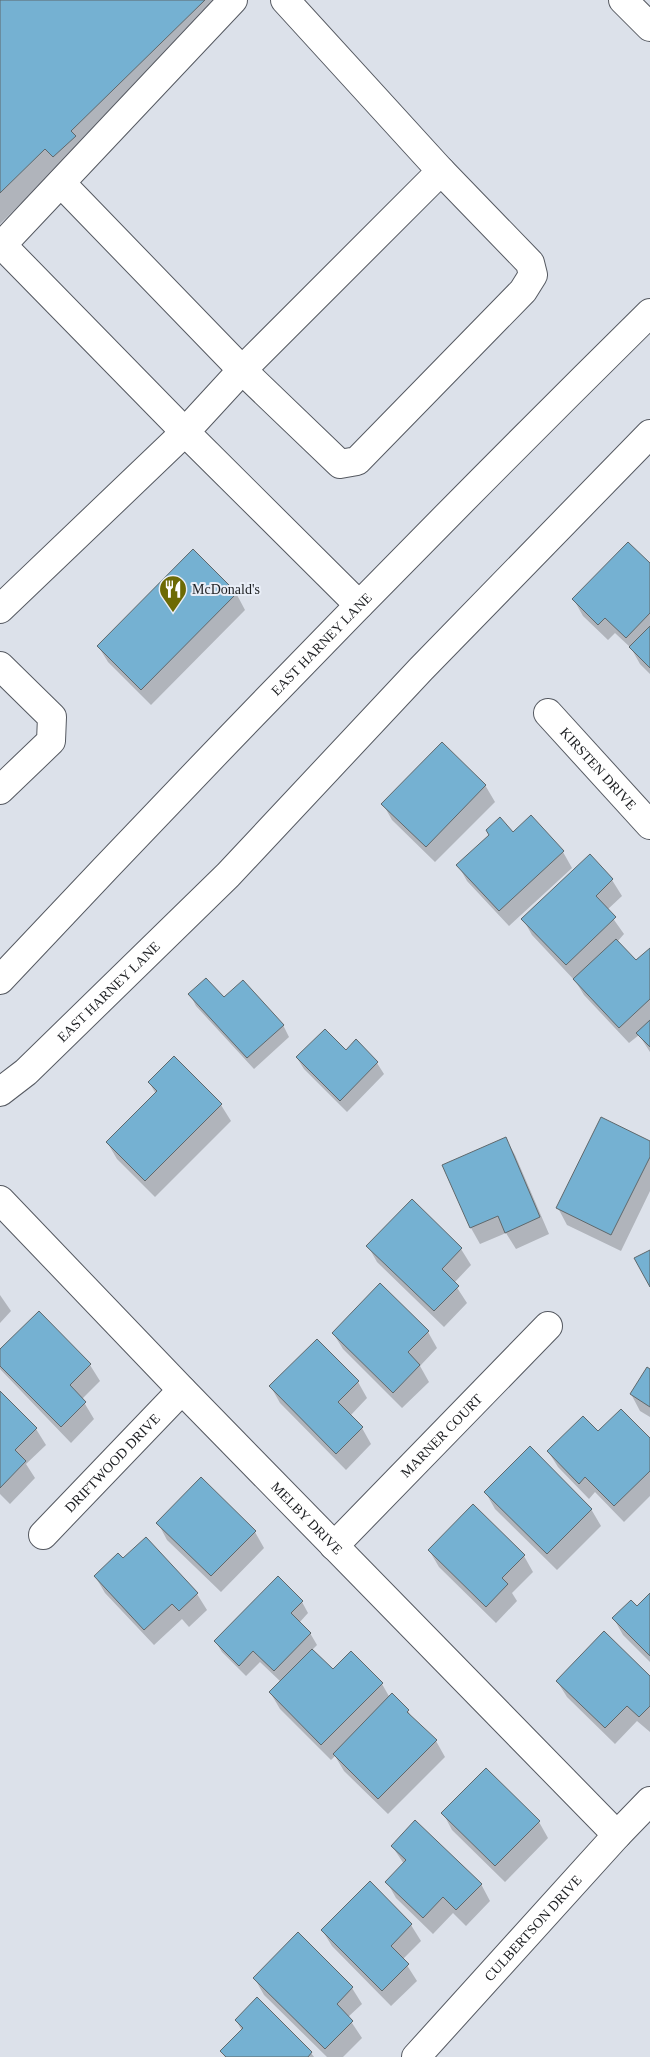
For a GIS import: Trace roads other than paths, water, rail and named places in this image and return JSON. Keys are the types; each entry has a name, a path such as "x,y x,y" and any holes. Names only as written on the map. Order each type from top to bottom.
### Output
{"street":[{"path":"233,0 1,246 184,432 359,605"},
{"path":"61,183 242,370 340,464 357,461 523,291 533,275 530,263 441,170 331,48 284,0"},
{"path":"623,0 650,27"},
{"path":"0,609 184,432 242,370 441,170"},
{"name":"EAST HARNEY LANE","path":"0,980 473,487 650,313"},
{"name":"EAST HARNEY LANE","path":"0,1092 26,1072 228,875 421,670 650,435"},
{"path":"0,666 52,717 51,742 0,790"},
{"name":"KIRSTEN DRIVE","path":"548,713 650,825"},
{"name":"MELBY DRIVE","path":"0,1200 182,1390 617,1835"},
{"name":"MARNER COURT","path":"334,1546 548,1326"},
{"name":"DRIFTWOOD DRIVE","path":"43,1535 182,1390"},
{"name":"CULBERTSON DRIVE","path":"416,2057 650,1801"}],"place":[{"name":"McDonald's","path":"173,613"}]}
